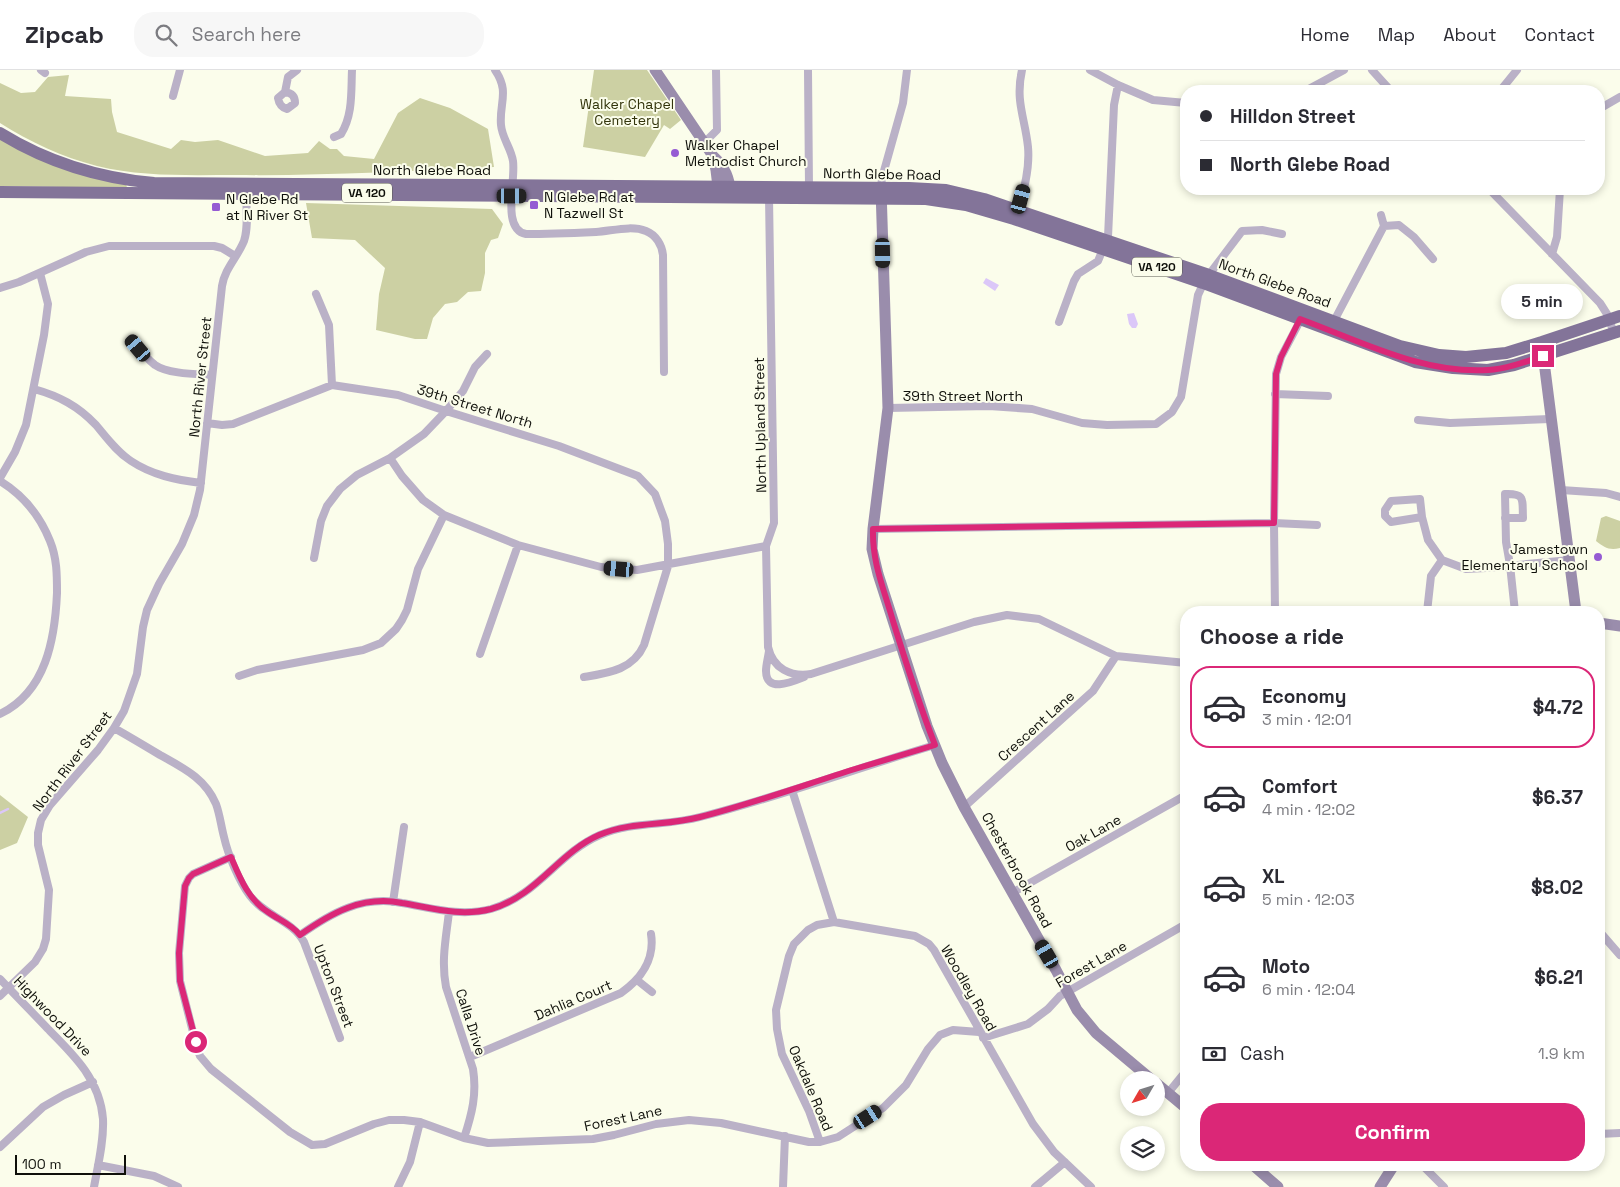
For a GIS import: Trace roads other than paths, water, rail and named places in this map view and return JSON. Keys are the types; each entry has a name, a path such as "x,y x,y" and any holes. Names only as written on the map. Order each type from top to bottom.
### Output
{"main road":[{"name":"North Glebe Road","path":"0,132 51,159 88,172 114,178 247,188"},
{"name":"North Glebe Road","path":"0,192 247,188 724,192 809,188 882,193 953,202 1016,215 1334,321 1400,346 1439,356 1493,355 1542,342 1615,318"},
{"name":"North Glebe Road","path":"724,192 769,196 882,193"},
{"name":"North Glebe Road","path":"1206,279 1300,319 1415,362 1454,368 1488,370 1514,365 1617,332"}],"street":[{"path":"173,96 180,70"},
{"path":"285,92 288,77 297,70"},
{"path":"334,137 342,132 349,117 352,70"},
{"path":"495,70 504,88 501,123 502,132 513,158 513,221 516,228 523,234 632,229 646,231 654,236 661,247 663,255 664,372"},
{"path":"655,70 713,156 725,170 724,192"},
{"path":"704,143 717,130 716,70"},
{"path":"808,70 809,188"},
{"path":"882,193 882,178 903,103 907,70"},
{"path":"1016,215 1027,176 1028,150 1019,102 1019,83 1022,70"},
{"path":"1090,70 1118,85 1154,100 1180,102"},
{"path":"1316,85 1344,70"},
{"path":"1372,70 1386,85"},
{"path":"1505,85 1517,70"},
{"path":"1059,322 1074,281 1078,274 1098,261 1110,226 1114,105 1118,85"},
{"path":"1605,106 1620,97"},
{"name":"North River Street","path":"0,996 34,962 43,949 46,939 50,890 38,845 41,820 50,805 98,750 124,711 134,684 140,657 143,627 150,604 184,539 196,506 201,483 222,282 246,235 247,188"},
{"name":"Chesterbrook Road","path":"882,193 888,408 873,529 872,549 878,574 913,685 935,745 964,807 1056,970 1066,992 1081,1015 1096,1033 1141,1071"},
{"path":"1495,195 1615,318 1617,332"},
{"path":"1552,254 1556,241 1560,195"},
{"name":"North Upland Street","path":"769,196 774,522 766,546 769,651 766,671 772,683 783,685 811,674"},
{"path":"1334,321 1384,226 1381,215"},
{"path":"1384,226 1399,225 1433,259"},
{"path":"1206,279 1242,231 1262,230 1282,234"},
{"path":"0,288 19,282 86,252 117,245 214,246 236,256"},
{"path":"0,714 15,705 35,684 43,669 53,637 56,614 57,576 53,548 40,520 21,496 0,479 13,457 23,434 34,389 48,311 47,297 40,273"},
{"name":"39th Street North","path":"888,408 989,406 1032,409 1082,423 1107,425 1156,424 1172,412 1181,397 1198,295 1206,279"},
{"path":"207,423 234,424 332,385 328,325 316,294"},
{"path":"1276,606 1274,523 1276,374 1281,357 1300,319"},
{"path":"131,339 149,360 161,368 170,371 212,375"},
{"path":"1542,342 1550,419 1575,606"},
{"path":"314,558 321,521 327,506 340,489 357,475 390,458 424,434 446,412 463,391 475,367 487,354"},
{"name":"39th Street North","path":"332,385 398,395 446,412 559,446 638,476 655,494 665,521 668,566 644,645 630,663 614,672 584,677"},
{"path":"34,389 59,397 78,408 96,424 118,450 139,466 162,476 201,483"},
{"path":"1275,394 1328,396"},
{"path":"1418,420 1450,423 1550,419"},
{"path":"390,458 402,476 423,500 444,515 518,545 601,567 637,570 668,566 766,546"},
{"path":"1561,490 1606,492 1620,497"},
{"path":"1422,517 1391,522 1385,516 1384,510 1391,502 1420,499 1428,540 1442,560 1466,569 1570,560"},
{"path":"239,676 257,670 363,650 377,645 389,637 407,610 418,568 444,515"},
{"path":"1506,518 1506,542 1513,606"},
{"path":"873,529 1274,523 1317,525"},
{"path":"480,654 518,545"},
{"path":"1428,606 1431,576 1442,560"},
{"path":"769,651 772,658 783,670 797,675 811,674 900,644 974,622 1007,615 1039,619 1116,656 1180,662"},
{"path":"1605,624 1620,626"},
{"name":"Crescent Lane","path":"964,807 1093,691 1116,656"},
{"name":"Upton Street","path":"114,728 190,772 209,791 216,805 225,843 245,887 251,897 268,913 290,924 300,935 340,1038"},
{"path":"300,935 322,919 350,906 371,902 393,902 449,912 477,912 491,909 519,897 541,881 574,850 606,832 640,824 699,818 935,745"},
{"path":"792,790 834,922"},
{"name":"Oak Lane","path":"1012,893 1180,798"},
{"path":"393,902 404,828"},
{"name":"Forest Lane","path":"231,857 193,874 186,883 179,953 180,981 200,1056 211,1069 290,1132 312,1145 325,1144 374,1124 389,1120 420,1122 464,1138 488,1143 568,1141 600,1138 656,1124 689,1120 721,1123 809,1142 820,1142 838,1137 895,1098 914,1075 928,1049 940,1035 953,1030 981,1035 1028,1024 1038,1018 1066,992 1180,927"},
{"name":"Calla Drive","path":"449,912 444,948 444,974 446,987 470,1057 476,1093 474,1107 464,1138"},
{"name":"Oakdale Road","path":"820,1142 809,1111 782,1054 777,1029 776,1010 789,956 794,944 800,936 812,928 826,922 834,922"},
{"name":"Woodley Road","path":"834,922 915,936 928,944 939,958 1033,1124 1049,1145 1091,1187"},
{"name":"Dahlia Court","path":"470,1057 621,993 637,980 646,966 652,949 651,934"},
{"path":"1605,938 1620,955"},
{"name":"Highwood Drive","path":"0,980 79,1061 93,1082 100,1101 103,1119 102,1140 94,1187"},
{"path":"637,980 652,992"},
{"path":"1168,1093 1180,1078"},
{"path":"0,1147 43,1107 93,1082"},
{"path":"1165,1090 1180,1103"},
{"path":"398,1187 410,1162 420,1122"},
{"path":"1605,1133 1620,1132"},
{"path":"783,1187 785,1136"},
{"path":"1035,1187 1065,1162"},
{"path":"98,1165 154,1176 178,1187"},
{"path":"1260,1171 1278,1187"},
{"path":"1380,1187 1390,1171"},
{"path":"1428,1171 1444,1187"}],"waterway":[{"path":"0,813 8,809"}],"place":[{"name":"Walker Chapel Methodist Church","path":"675,153"},
{"name":"N Glebe Rd at N Tazwell St","path":"534,205"},
{"name":"N Glebe Rd at N River St","path":"216,207"},
{"name":"Jamestown Elementary School","path":"1598,557"}],"park label":[{"name":"Walker Chapel Cemetery","path":"627,112"}]}
